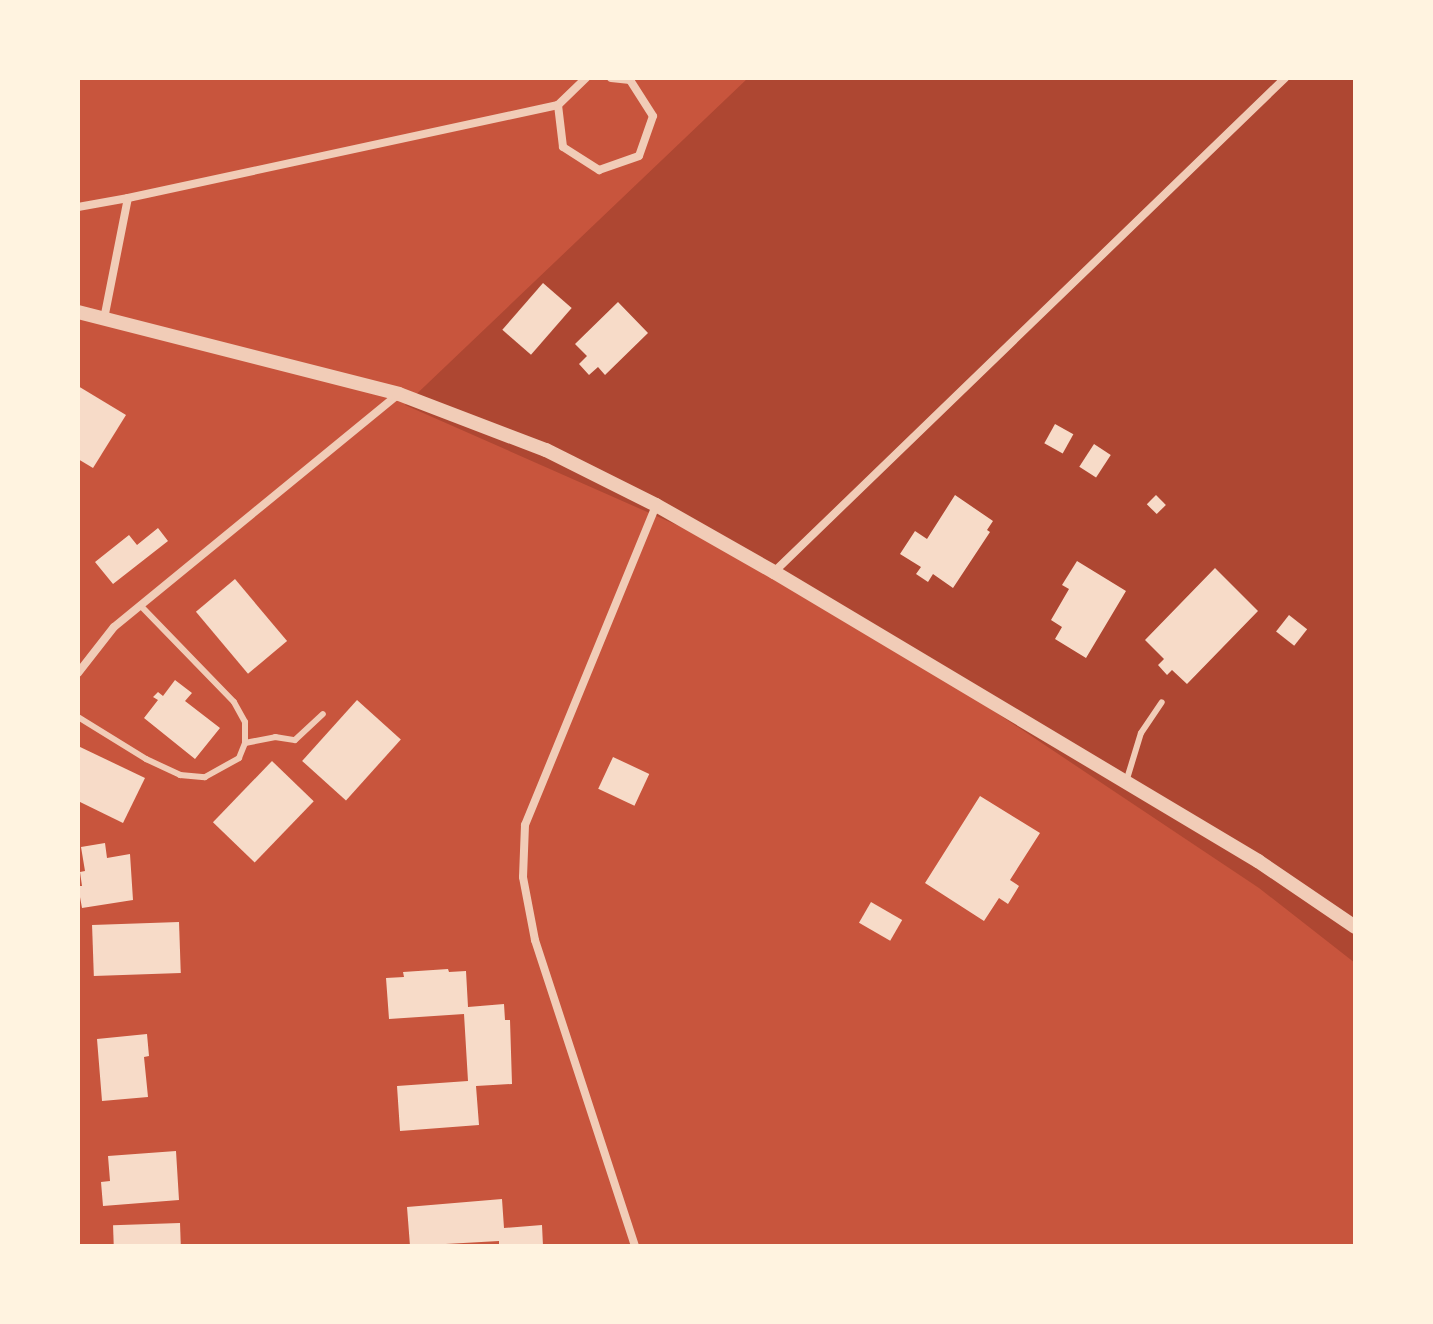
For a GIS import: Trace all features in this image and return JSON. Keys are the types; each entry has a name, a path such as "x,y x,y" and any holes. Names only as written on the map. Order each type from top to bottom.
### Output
{"street":[{"path":"78,207 558,105 586,78"},
{"path":"558,105 563,147 599,170 639,156 653,116 630,80 611,78"},
{"path":"774,572 1285,78"},
{"path":"104,319 128,198"},
{"path":"78,312 399,394 546,450 656,505 774,572 1258,861 1355,927"},
{"path":"78,673 114,627 399,394"},
{"path":"635,1246 535,940 523,877 525,825 656,505"}],"lane":[{"path":"78,717 146,759 180,775 205,777 239,758 245,743 245,722 234,702 140,605"},
{"path":"1126,782 1141,733 1162,702"},
{"path":"245,743 275,737 295,740 323,714"}],"shaded area":[{"path":"748,78 1355,78 1355,963 1259,888 790,575 405,405"}],"building":[{"path":"543,283 572,308 531,355 502,330"},
{"path":"618,302 648,333 605,375 598,367 589,375 579,364 587,356 575,344"},
{"path":"78,386 126,415 93,468 78,459"},
{"path":"1055,424 1073,434 1063,453 1044,443"},
{"path":"1094,444 1111,455 1096,478 1079,467"},
{"path":"955,495 993,521 987,530 990,532 953,588 933,574 928,582 916,574 921,567 900,554 915,531 927,539"},
{"path":"1156,495 1166,505 1157,514 1147,504"},
{"path":"158,528 168,541 113,584 95,562 129,535 137,545"},
{"path":"1077,561 1126,591 1086,658 1055,639 1062,627 1051,620 1069,589 1062,585"},
{"path":"1215,568 1258,611 1187,684 1172,670 1167,675 1158,665 1164,659 1145,640"},
{"path":"235,579 287,641 248,674 196,612"},
{"path":"1289,615 1307,629 1294,646 1276,632"},
{"path":"175,680 192,693 185,701 220,728 195,759 144,718 158,700 153,697 158,692 163,696"},
{"path":"357,700 401,739 346,800 302,761"},
{"path":"78,746 145,778 123,823 78,801"},
{"path":"613,757 649,774 634,806 598,789"},
{"path":"272,761 314,801 255,862 213,822"},
{"path":"980,796 1040,833 1010,880 1019,886 1008,904 999,898 984,921 925,883"},
{"path":"105,843 107,858 130,854 133,900 82,908 78,886 82,886 80,872 85,871 81,847"},
{"path":"871,902 902,920 890,941 859,923"},
{"path":"179,922 181,973 94,976 92,925"},
{"path":"448,969 449,972 466,971 468,1007 504,1004 505,1020 510,1020 512,1084 476,1086 479,1125 400,1131 397,1086 468,1081 464,1014 389,1019 386,978 404,977 403,972"},
{"path":"147,1034 149,1056 144,1057 148,1097 102,1101 97,1039"},
{"path":"176,1151 179,1200 103,1206 101,1182 110,1181 108,1156"},
{"path":"502,1199 504,1228 542,1225 543,1246 499,1246 499,1241 410,1246 407,1207"},
{"path":"180,1223 181,1246 114,1246 113,1225"}]}
